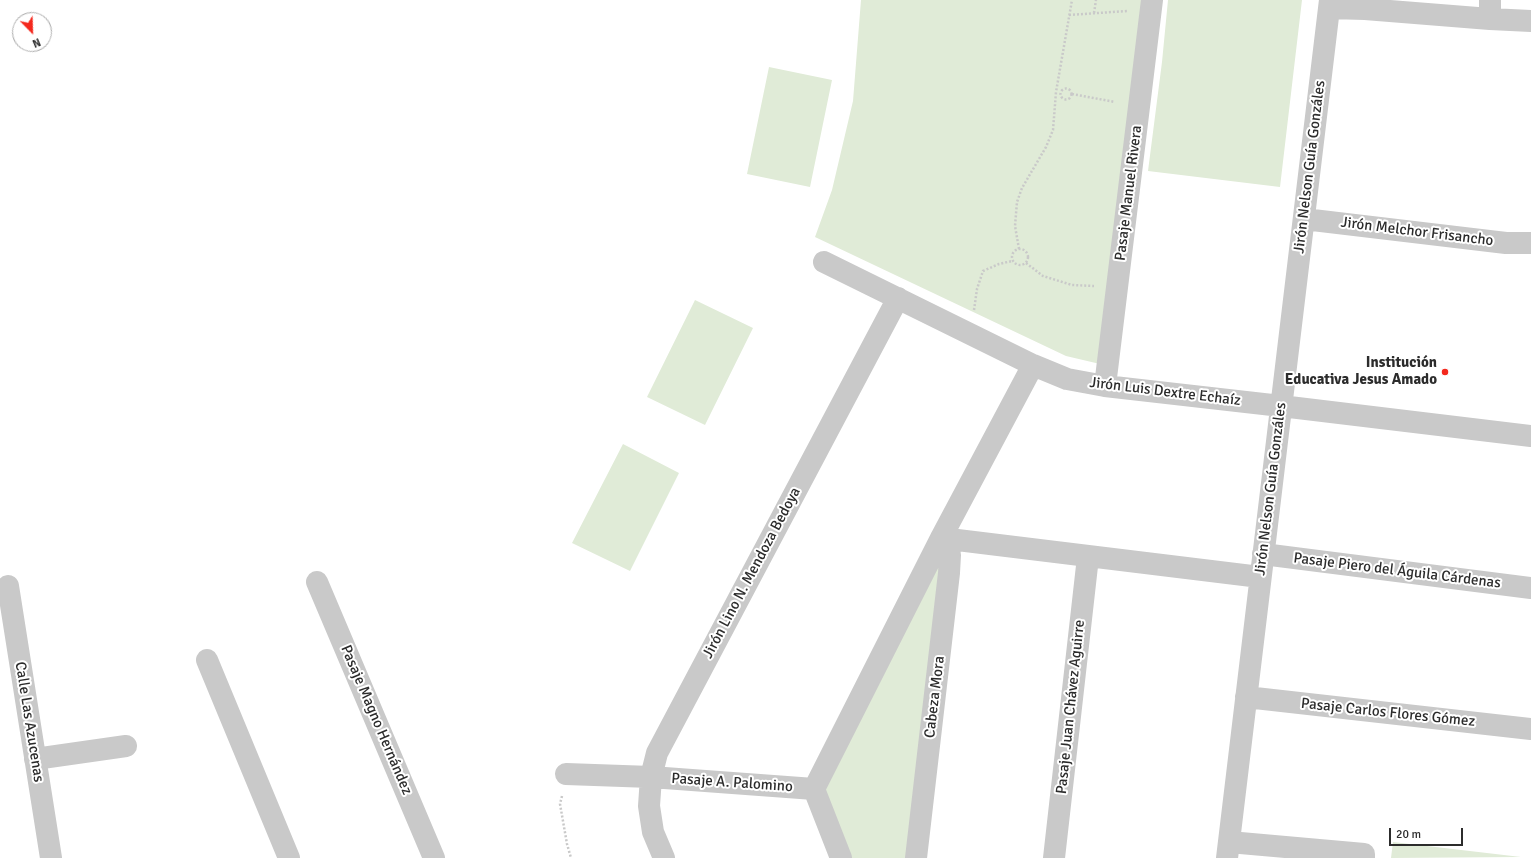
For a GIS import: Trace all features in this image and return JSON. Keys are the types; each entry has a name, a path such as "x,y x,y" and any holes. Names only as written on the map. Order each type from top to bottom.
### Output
{"street":[{"name":"Pasaje Manuel Rivera","path":"1105,386 1152,0"},
{"path":"1329,4 1365,9 1490,10 1531,21"},
{"name":"Jirón Nelson Guía Gonzáles","path":"1228,850 1329,4"},
{"name":"Jirón Melchor Frisancho","path":"1304,219 1506,243 1531,243"},
{"name":"Jirón Luis Dextre Echaíz","path":"824,262 1033,365 1067,379 1105,386 1531,436"},
{"name":"Jirón Lino N. Mendoza Bedoya","path":"664,858 653,832 649,806 651,777 657,753 898,298"},
{"path":"841,858 814,789 941,538 1033,365"},
{"path":"941,538 1260,577"},
{"name":"Cabeza Mora","path":"916,858 949,573 950,555 941,538"},
{"name":"Pasaje Piero del Águila Cárdenas","path":"1263,554 1531,588"},
{"name":"Pasaje Juan Chávez Aguirre","path":"1054,858 1088,556"},
{"name":"Pasaje Magno Hernández","path":"317,582 434,858"},
{"name":"Calle Las Azucenas","path":"8,586 51,858"},
{"path":"207,660 289,858"},
{"name":"Pasaje Carlos Flores Gómez","path":"1246,697 1531,729"},
{"path":"35,759 126,746"},
{"name":"Pasaje A. Palomino","path":"566,774 651,777 814,789"},
{"path":"1228,850 1364,854 1364,858"}],"path":[{"path":"1019,249 1014,226 1017,202 1022,188 1046,147 1052,130 1056,92 1072,0"},
{"path":"1094,13 1096,0"},
{"path":"1070,15 1130,11"},
{"path":"1061,93 1064,88 1069,88 1072,91 1072,94"},
{"path":"1056,92 1061,93"},
{"path":"1061,93 1061,96 1065,99 1070,98 1072,94"},
{"path":"1072,94 1118,103"},
{"path":"1019,249 1024,250 1028,254 1026,263 1021,266 1015,265 1012,261 1011,255 1014,250 1019,249"},
{"path":"968,307 974,310 976,289 983,271 999,264 1012,261"},
{"path":"1026,263 1044,276 1072,285 1100,285"},
{"path":"566,774 560,804 571,858"}],"green space":[{"path":"861,0 1148,0 1100,364 1066,356 815,237 832,190 853,101"},
{"path":"1168,0 1302,0 1280,187 1148,171 1162,62"},
{"path":"769,67 832,80 810,187 747,174"},
{"path":"695,300 753,328 705,425 647,397"},
{"path":"623,444 679,473 630,571 572,543"},
{"path":"939,554 948,555 913,858 849,858 824,791"},
{"path":"1393,842 1521,857 1391,858"}],"place":[{"name":"Institución Educativa Jesus Amado","path":"1445,372"}]}
